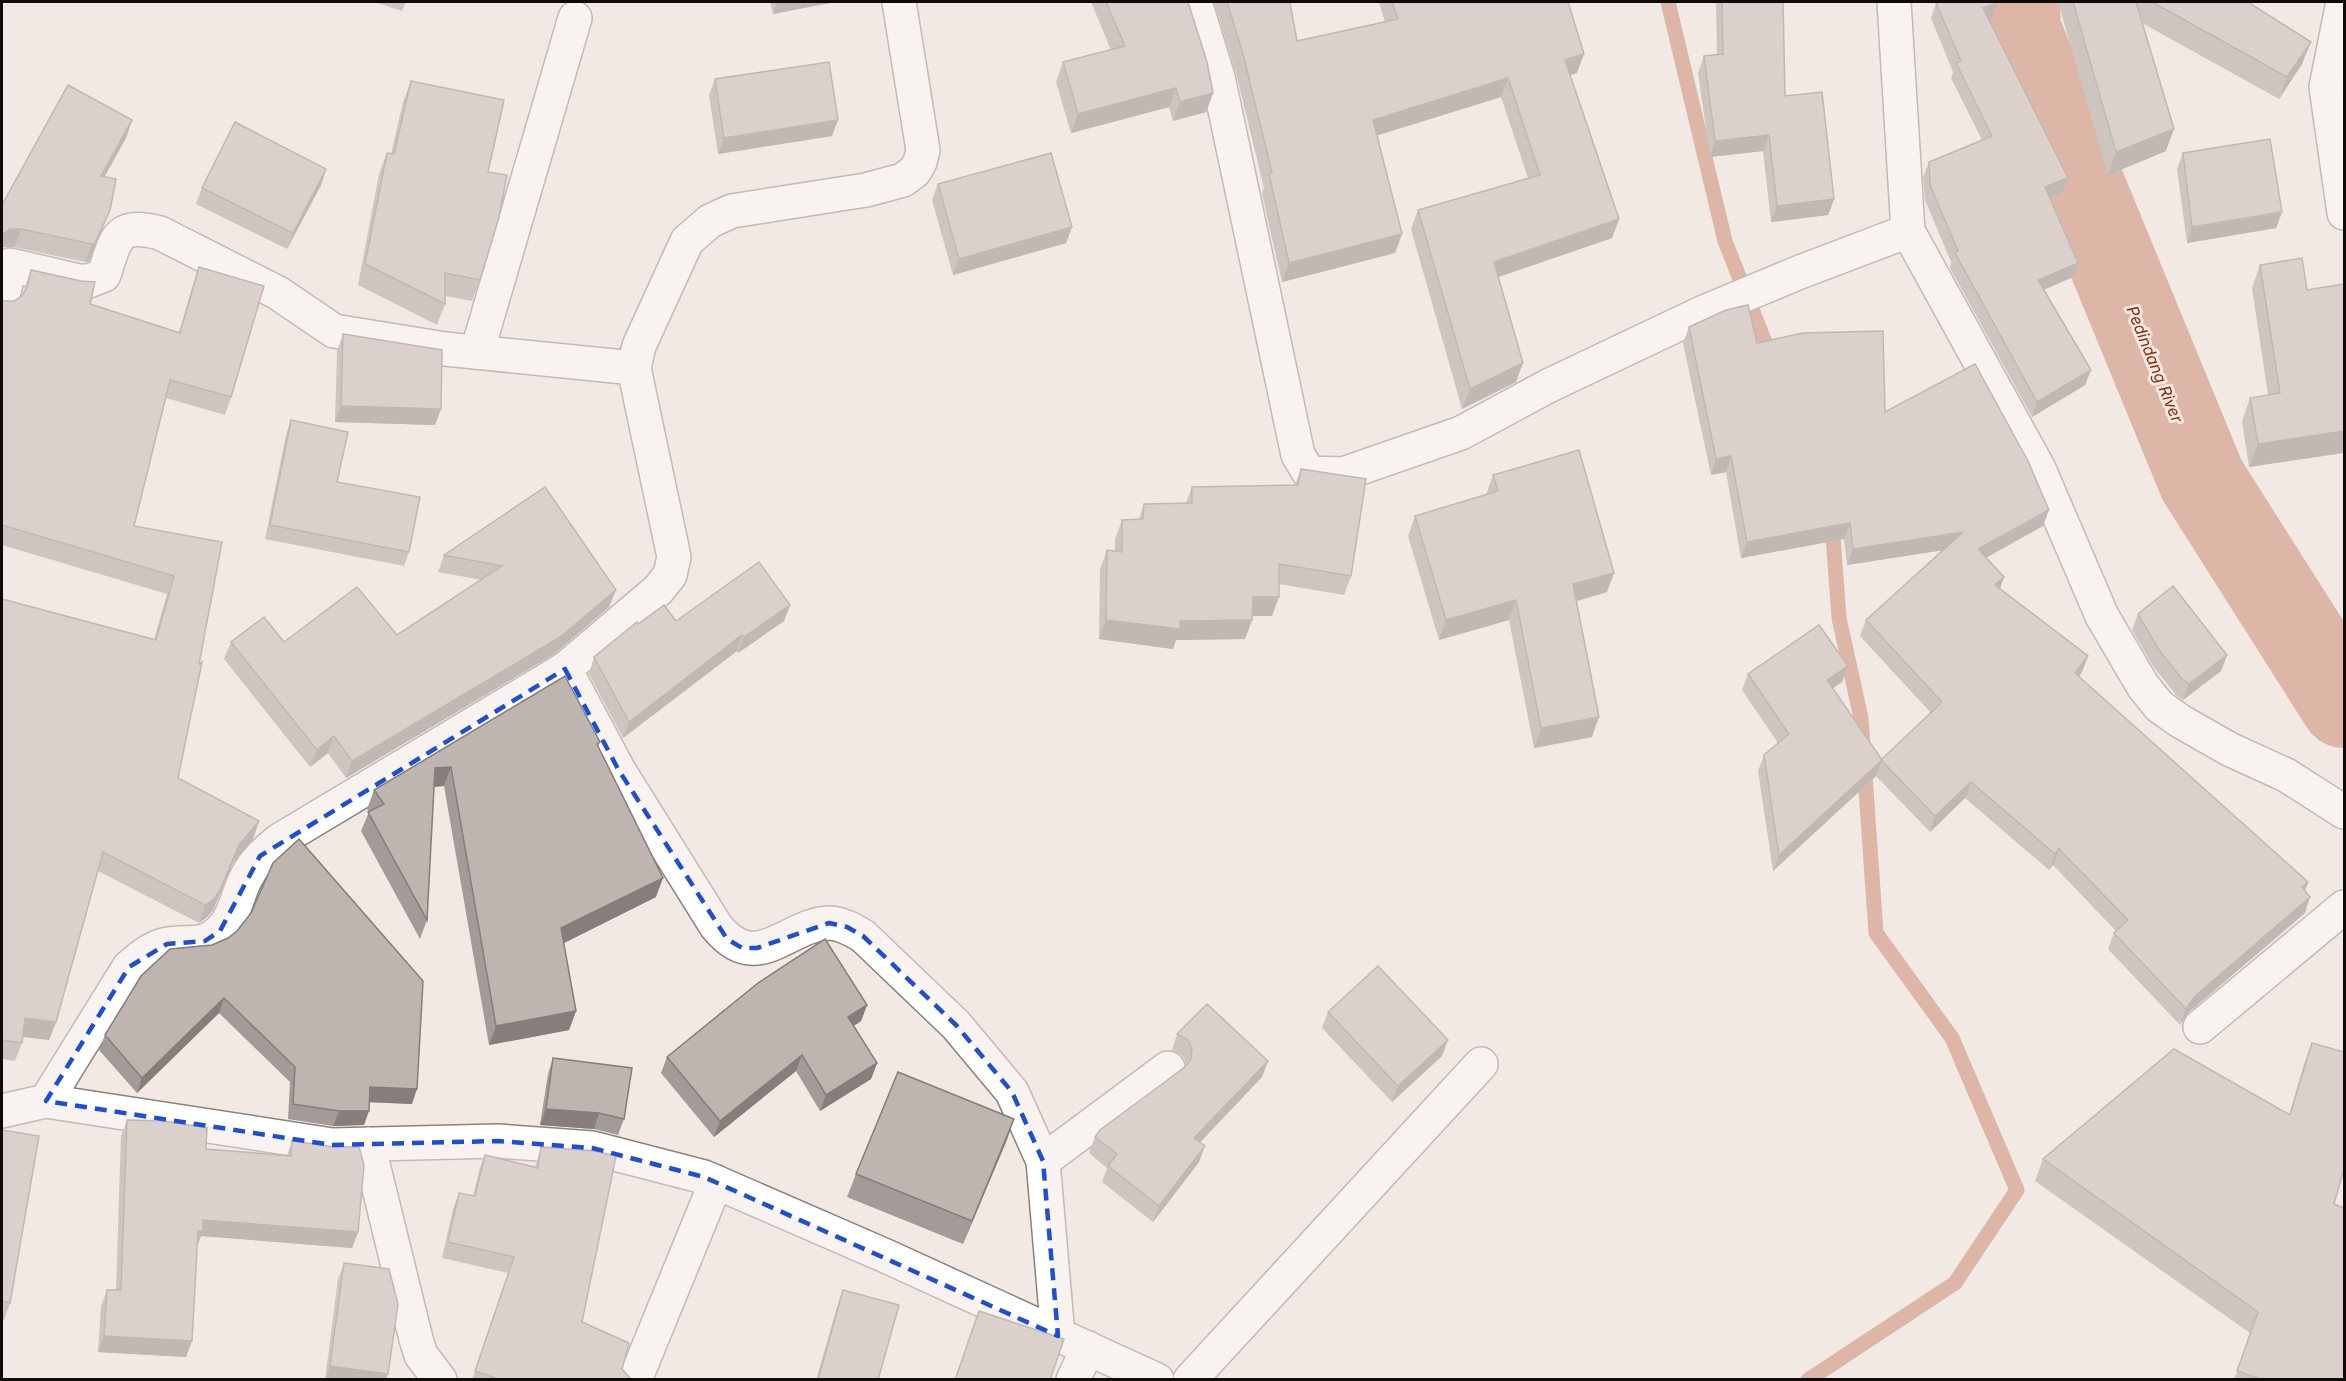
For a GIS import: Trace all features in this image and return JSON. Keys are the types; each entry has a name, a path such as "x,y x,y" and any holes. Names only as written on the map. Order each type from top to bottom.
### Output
{"street":[{"path":"46,1101 129,968 146,953 167,944 192,944 205,941 220,932 230,918 246,877 260,856 280,840 565,669 658,590 670,576 674,557 634,368 639,346 687,241 710,221 732,211 866,190 903,180 915,171 923,150 899,2"},
{"path":"1195,2 1218,77 1298,455 1309,473 1343,474 1461,433 1548,386 1704,312 1908,231"},
{"path":"1894,2 1908,231 2039,470 2102,616 2143,686 2159,706 2229,749 2286,775 2344,812"},
{"path":"2343,2 2326,87 2344,213"},
{"path":"477,352 575,18"},
{"path":"2,301 6,264 78,281 90,281 104,275 118,238 127,231 140,228 160,233 278,293 334,331 445,349 634,368"},
{"path":"565,669 618,769 716,926 727,939 742,948 757,948 773,945 810,928 830,923 847,927 863,936 956,1025 1012,1092 1043,1161 1073,1342 1073,1380"},
{"path":"2200,1027 2344,908"},
{"path":"1190,1380 1481,1064"},
{"path":"1043,1161 1168,1068"},
{"path":"2,1111 46,1101 332,1145 498,1141 592,1148 716,1182 888,1257 1157,1380"},
{"path":"368,1144 416,1339 421,1355 440,1380"},
{"path":"640,1378 716,1182"}],"highlighted area":[{"path":"565,669 618,769 727,939 742,948 757,948 829,923 847,927 863,936 956,1025 1012,1092 1043,1161 1058,1336 704,1177 592,1148 498,1141 332,1145 46,1101 129,967 167,944 205,941 220,931 260,856"}],"building":[{"path":"1106,2 1188,2 1207,62 1213,93 1180,102 1176,88 1078,114 1063,62 1125,46"},
{"path":"1227,2 1290,2 1297,41 1398,19 1392,2 1568,2 1584,54 1565,60 1619,219 1494,262 1523,363 1470,389 1418,210 1540,175 1508,78 1373,120 1402,234 1289,263 1269,174 1272,173 1243,54"},
{"path":"1722,2 1783,2 1785,96 1822,92 1834,199 1777,206 1769,135 1715,141 1704,56 1723,54"},
{"path":"1997,2 1983,8 2068,178 2045,187 2078,263 2038,280 2091,370 2037,402 1955,253 1958,251 1930,185 1929,162 1992,136 1956,63 1961,61 1936,3"},
{"path":"2073,2 2136,2 2174,129 2116,152"},
{"path":"2152,2 2248,2 2311,42 2287,77"},
{"path":"829,62 838,120 724,138 715,79"},
{"path":"411,81 504,100 488,172 507,175 499,217 480,280 445,273 445,304 365,264 387,153 394,154"},
{"path":"68,85 132,120 101,176 116,179 110,210 95,243 92,244 21,229 10,229 2,237 2,205"},
{"path":"235,122 326,169 293,233 202,188"},
{"path":"2270,139 2282,212 2192,227 2183,153"},
{"path":"1051,153 1072,227 959,259 938,184"},
{"path":"2302,258 2307,290 2344,284 2344,431 2258,444 2250,398 2280,393 2260,265"},
{"path":"199,267 264,286 231,397 170,380 134,526 222,542 199,664 202,662 178,778 259,821 239,845 219,892 205,905 103,852 56,1022 25,1018 22,1043 2,1040 2,599 156,640 174,576 2,525 2,300 14,301 22,296 31,270 95,282 90,304 180,333"},
{"path":"1748,305 1757,343 1803,333 1883,331 1885,412 1975,364 2028,461 2049,510 1978,549 2004,577 1995,585 2088,656 2075,673 2308,882 2302,887 2310,897 2194,997 2186,1009 2114,933 2128,920 2059,849 2055,854 1971,782 1935,816 1881,760 1942,702 1866,620 1963,532 1853,549 1850,523 1747,542 1731,456 1716,459 1689,327 1726,310"},
{"path":"343,334 442,350 441,409 341,406"},
{"path":"291,420 348,432 337,482 420,497 409,552 270,525"},
{"path":"1579,450 1614,573 1573,584 1599,717 1541,728 1516,600 1446,620 1415,516 1498,491 1493,475"},
{"path":"1301,469 1366,479 1351,576 1279,564 1279,597 1253,597 1252,620 1180,621 1180,629 1106,620 1107,550 1122,552 1122,520 1143,519 1144,504 1192,503 1192,487 1298,485"},
{"path":"545,487 616,590 560,637 352,761 334,736 317,750 231,642 264,617 284,642 357,587 397,635 502,566 444,555"},
{"path":"759,562 790,605 744,637 742,635 629,722 594,657 637,622 638,624 664,605 676,621"},
{"path":"2173,586 2227,655 2189,684 2182,679 2159,650 2138,614"},
{"path":"1819,625 1848,666 1827,680 1882,760 1779,855 1764,755 1789,734 1748,674"},
{"path":"565,676 600,742 597,744 663,878 561,928 576,1011 496,1026 451,767 435,768 427,920 368,812 384,804 374,790"},
{"path":"299,839 423,981 417,1089 370,1087 369,1111 339,1111 293,1104 295,1067 224,998 142,1078 105,1035 141,976 170,949 212,945 237,931 251,913 273,863"},
{"path":"825,939 867,1005 848,1017 877,1063 826,1095 802,1055 720,1121 667,1057 758,983"},
{"path":"1378,966 1448,1040 1398,1086 1328,1012"},
{"path":"1207,1004 1268,1061 1194,1138 1205,1146 1159,1206 1108,1166 1117,1154 1095,1137 1100,1130 1185,1067 1191,1059 1192,1049 1188,1040 1177,1034"},
{"path":"2312,1043 2344,1052 2344,1169 2334,1204 2344,1208 2344,1380 2264,1380 2237,1371 2258,1312 2043,1159 2174,1049 2290,1115"},
{"path":"553,1058 632,1068 624,1119 599,1113 546,1109"},
{"path":"898,1072 1014,1119 972,1221 856,1174"},
{"path":"127,1120 163,1121 207,1128 206,1149 291,1156 292,1141 335,1147 359,1147 364,1165 358,1232 203,1220 203,1231 198,1231 192,1341 104,1336 107,1290 121,1290"},
{"path":"2,1130 39,1136 10,1303 2,1301"},
{"path":"541,1147 595,1151 616,1156 582,1322 629,1343 622,1369 632,1380 501,1380 475,1371 514,1257 448,1242 459,1193 475,1196 485,1155 538,1168"},
{"path":"344,1263 389,1269 398,1304 388,1374 330,1366"},
{"path":"843,1290 899,1305 878,1380 818,1380"},
{"path":"979,1311 1064,1339 1050,1380 955,1380"}],"waterway":[{"path":"1668,2 1725,241 1772,360"},
{"name":"Pedindang River","path":"2016,2 2017,30 2202,480 2344,704"},
{"path":"1808,1380 1955,1283 2017,1190 1952,1038 1876,933 1861,718 1839,618 1832,523"}]}
